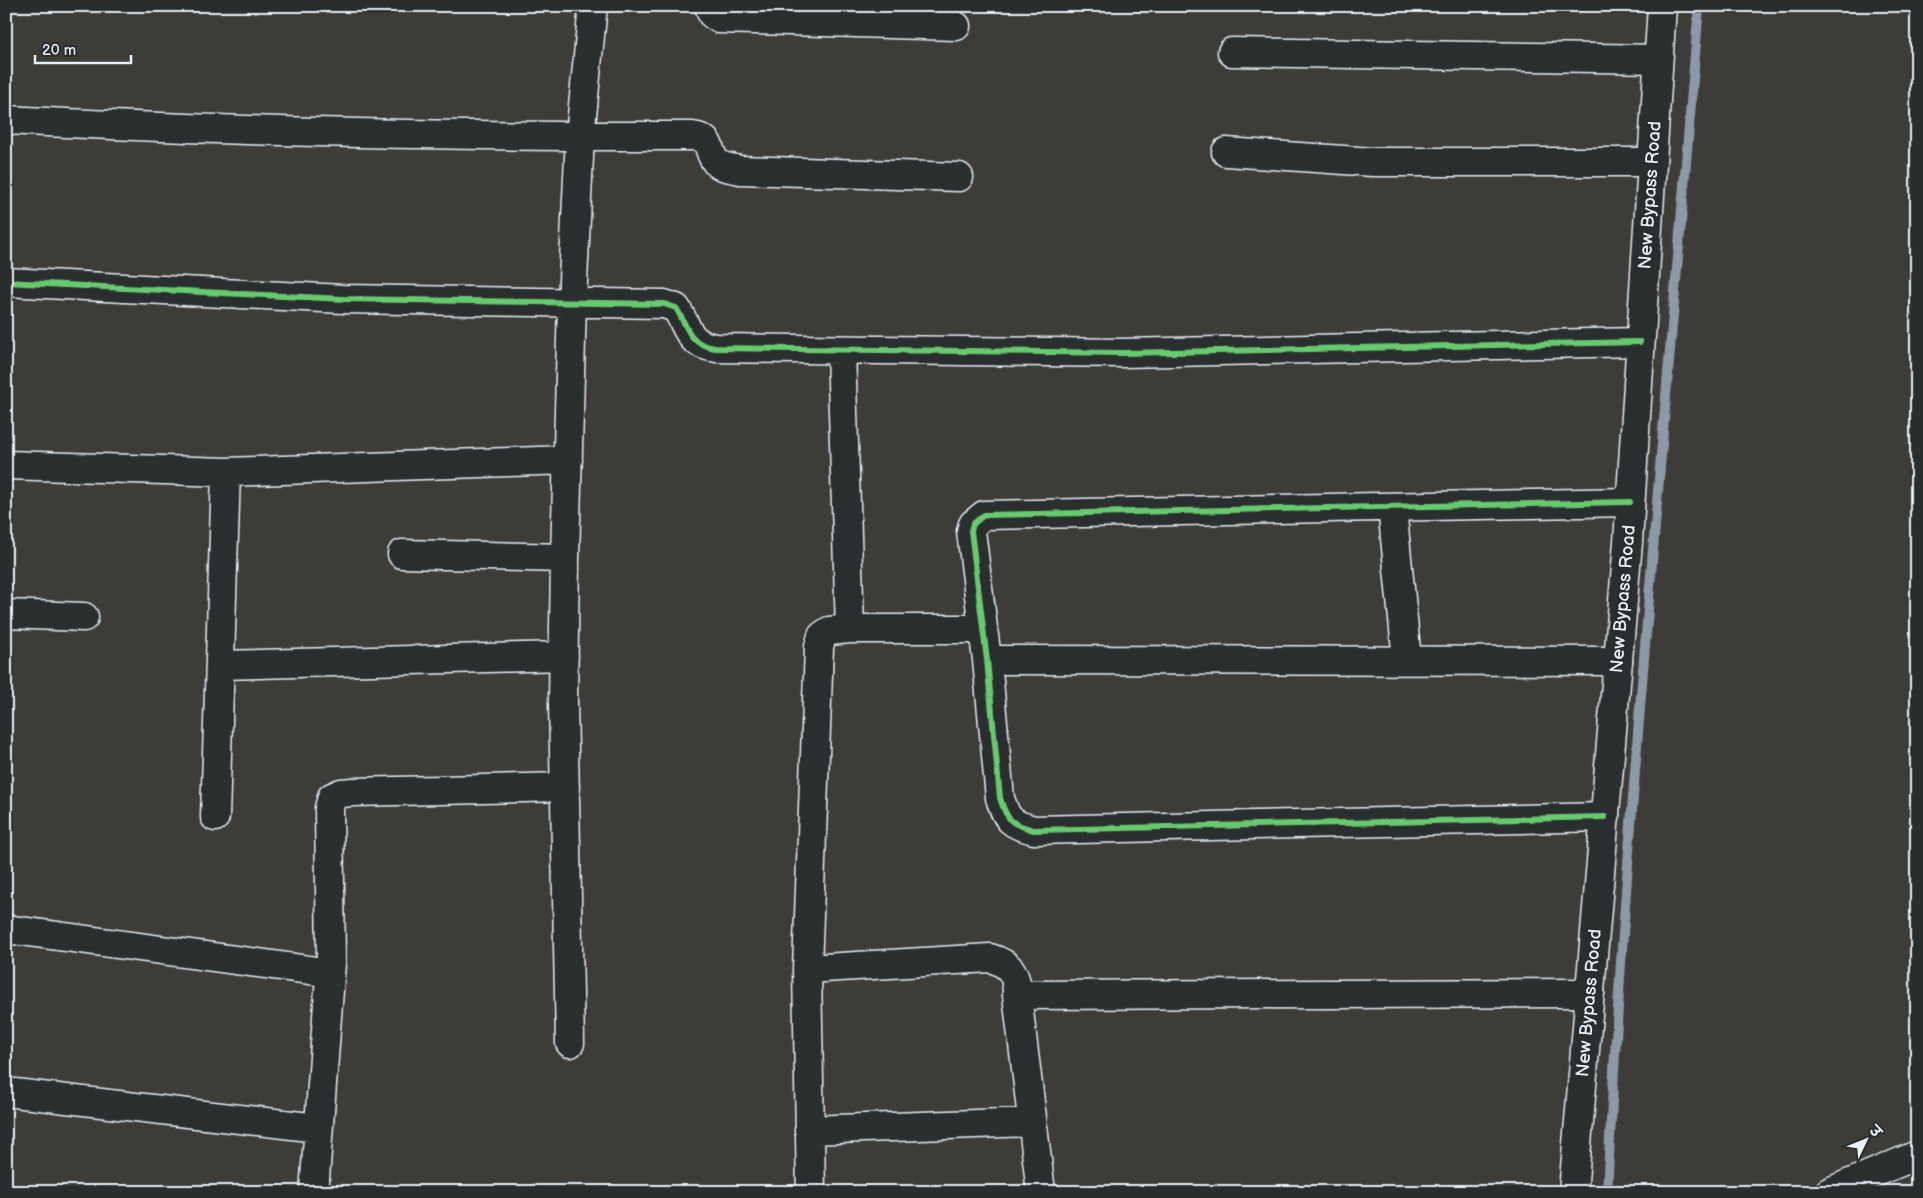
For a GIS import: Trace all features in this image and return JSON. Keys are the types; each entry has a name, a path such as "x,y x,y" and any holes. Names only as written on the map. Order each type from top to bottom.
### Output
{"street":[{"path":"570,1043 565,787 565,558 572,302 580,136 593,6"},
{"path":"709,6 712,14 719,20 956,26"},
{"name":"New Bypass Road","path":"1573,1192 1630,502 1662,6"},
{"path":"1232,52 1658,59"},
{"path":"6,120 137,127 702,138 709,145 716,162 726,167 740,170 959,177"},
{"path":"1226,152 1373,162 1652,162"},
{"path":"6,282 343,299 664,304 676,308 683,318 687,331 695,342 705,347 716,348 1123,354 1640,342"},
{"path":"841,350 850,629"},
{"path":"6,465 226,472 568,460"},
{"path":"215,817 226,472"},
{"path":"1604,817 1034,830 1015,825 1004,814 1000,798 987,660 971,531 973,524 984,515 1630,502"},
{"path":"1392,506 1407,660"},
{"path":"402,554 565,558"},
{"path":"6,614 84,617"},
{"path":"811,1192 808,969 819,647 822,636 829,631 850,629 983,629"},
{"path":"220,665 564,656"},
{"path":"987,660 1618,660"},
{"path":"314,1192 330,963 329,808 332,797 341,793 565,787"},
{"path":"6,929 315,972 324,972 330,963"},
{"path":"808,969 990,958 1000,961 1010,969 1017,981 1017,995 1041,1192"},
{"path":"1017,995 1590,992"},
{"path":"6,1092 318,1128"},
{"path":"809,1130 1032,1122"},
{"path":"1829,1192 1917,1154"}],"waterway":[{"path":"1607,1192 1637,747 1699,6"}],"cycle path":[{"path":"6,282 343,299 664,304 676,308 694,339 706,346 716,348 1123,353 1640,342"},
{"path":"1605,817 1034,830 1020,826 1008,817 1000,798 987,660 971,531 973,524 984,515 1630,502"}]}
